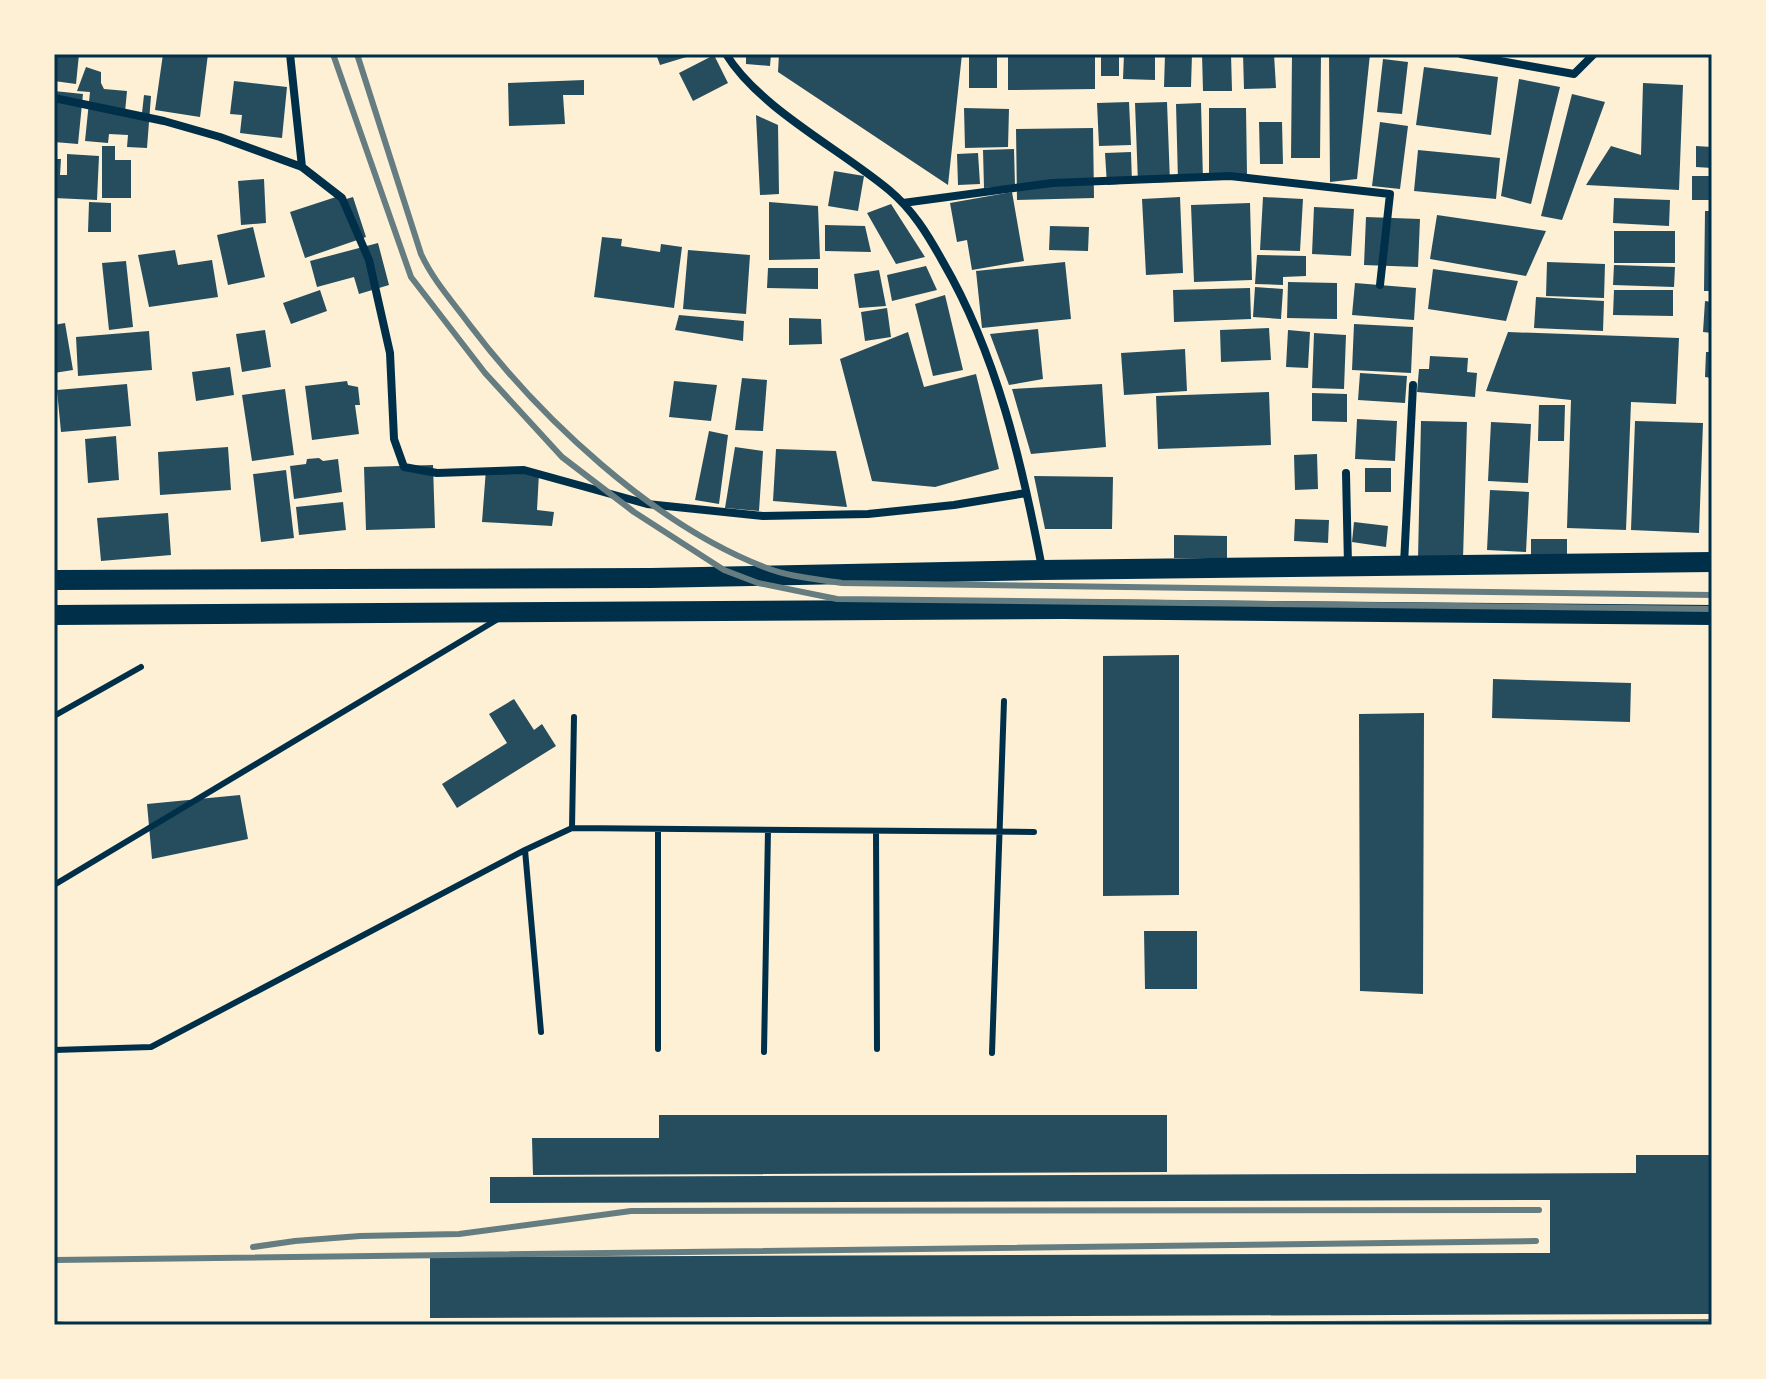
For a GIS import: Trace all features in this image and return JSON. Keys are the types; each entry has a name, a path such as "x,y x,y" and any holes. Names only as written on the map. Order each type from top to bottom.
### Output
{"main road":[{"path":"54,580 635,578 1712,562"},
{"path":"54,615 1063,609 1712,615"}],"street":[{"path":"290,54 302,167"},
{"path":"726,54 738,73 781,110 888,189 920,222 953,280 982,344 1012,434 1042,570"},
{"path":"1461,54 1574,74 1594,54"},
{"path":"54,98 178,125 302,167 342,198 369,260 390,353 394,439 404,467 437,473 524,470 647,504 763,516 868,514 954,505 1026,493"},
{"path":"903,203 1052,183 1230,176 1390,194 1380,285"},
{"path":"1404,565 1413,385"},
{"path":"1346,473 1348,566"}],"lane":[{"path":"54,885 508,613"},
{"path":"54,716 141,667"},
{"path":"992,1053 1004,701"},
{"path":"572,828 574,717"},
{"path":"54,1050 151,1047 572,828 1034,832"},
{"path":"658,829 658,1049"},
{"path":"764,1052 768,830"},
{"path":"876,831 877,1049"},
{"path":"525,850 541,1032"}],"building":[{"path":"54,54 79,54 76,84 54,81"},
{"path":"163,54 208,54 200,117 155,110"},
{"path":"656,54 693,54 693,55 660,65"},
{"path":"746,54 771,54 770,66 746,64"},
{"path":"779,54 962,54 948,185 778,72"},
{"path":"969,54 997,54 997,88 969,88"},
{"path":"1008,54 1095,54 1095,89 1008,90"},
{"path":"1101,54 1119,54 1119,76 1101,76"},
{"path":"1124,54 1155,54 1155,80 1123,79"},
{"path":"1165,54 1192,54 1191,87 1164,87"},
{"path":"1202,54 1231,54 1232,91 1203,91"},
{"path":"1243,54 1274,54 1276,88 1244,89"},
{"path":"1292,54 1321,54 1320,158 1291,158"},
{"path":"1329,54 1370,54 1357,179 1330,182"},
{"path":"714,55 728,83 693,101 679,73"},
{"path":"1383,59 1408,62 1402,114 1377,112"},
{"path":"86,67 101,72 104,89 127,91 125,112 142,113 144,95 151,96 147,148 127,147 128,135 109,134 108,143 85,141 90,92 77,91"},
{"path":"1424,67 1498,77 1491,135 1416,125"},
{"path":"1519,79 1560,87 1531,204 1501,196"},
{"path":"584,80 584,95 563,95 565,124 509,126 508,83"},
{"path":"234,81 287,87 282,138 240,133 242,115 230,114"},
{"path":"1643,83 1683,85 1679,190 1586,185 1611,146 1641,155"},
{"path":"54,91 83,94 78,144 54,142"},
{"path":"1572,94 1605,102 1562,220 1541,216"},
{"path":"1129,102 1131,145 1099,146 1097,103"},
{"path":"1167,102 1170,182 1138,183 1135,103"},
{"path":"1201,103 1203,180 1178,181 1176,104"},
{"path":"964,108 1009,109 1008,147 965,148"},
{"path":"1209,108 1246,108 1247,175 1209,176"},
{"path":"756,115 778,125 779,194 760,195"},
{"path":"1259,122 1282,122 1283,164 1260,164"},
{"path":"1380,122 1408,126 1400,189 1372,186"},
{"path":"1093,128 1094,198 1017,200 1016,129"},
{"path":"102,146 115,146 115,160 131,160 131,198 102,198"},
{"path":"1696,146 1712,147 1712,168 1696,167"},
{"path":"1014,149 1015,186 984,188 983,150"},
{"path":"1418,150 1500,158 1496,199 1414,191"},
{"path":"1131,152 1132,183 1107,185 1105,153"},
{"path":"978,153 980,184 958,185 957,154"},
{"path":"67,154 99,156 97,200 54,198 54,159 61,159 60,175 67,175"},
{"path":"834,171 864,176 858,211 828,206"},
{"path":"1692,176 1712,176 1712,200 1692,200"},
{"path":"264,179 266,223 241,225 238,181"},
{"path":"1012,192 1024,261 972,270 967,240 957,242 950,203"},
{"path":"339,196 343,200 353,197 366,237 305,258 290,212"},
{"path":"1180,197 1183,273 1146,275 1142,199"},
{"path":"1263,197 1303,199 1300,251 1260,250"},
{"path":"1614,198 1670,200 1669,226 1613,223"},
{"path":"89,202 111,203 111,232 88,232"},
{"path":"769,202 818,206 820,259 769,260"},
{"path":"1250,203 1252,280 1194,282 1191,205"},
{"path":"891,204 925,257 896,264 867,213"},
{"path":"1314,207 1354,209 1351,256 1312,254"},
{"path":"1705,211 1712,211 1712,291 1704,291"},
{"path":"1437,215 1546,231 1526,276 1430,259"},
{"path":"1366,217 1420,219 1418,267 1364,265"},
{"path":"825,225 865,226 871,252 825,251"},
{"path":"1050,226 1089,227 1088,251 1049,250"},
{"path":"253,227 265,277 228,285 217,235"},
{"path":"1614,231 1675,231 1675,263 1614,263"},
{"path":"602,237 622,239 621,246 660,252 661,244 682,247 674,308 594,297"},
{"path":"378,243 389,285 359,294 354,277 317,287 310,261"},
{"path":"175,250 178,265 212,260 218,297 149,307 138,255"},
{"path":"688,250 750,255 746,314 683,309"},
{"path":"1257,255 1306,256 1306,276 1283,277 1283,285 1255,284"},
{"path":"126,261 133,327 109,330 102,263"},
{"path":"1065,262 1071,319 982,328 976,271"},
{"path":"1547,262 1605,264 1604,298 1546,296"},
{"path":"1614,265 1675,267 1674,287 1613,285"},
{"path":"926,266 937,290 892,301 887,275"},
{"path":"768,268 818,268 818,289 767,288"},
{"path":"1433,269 1518,281 1506,321 1428,309"},
{"path":"879,270 886,306 859,308 854,274"},
{"path":"1288,282 1337,283 1337,319 1287,318"},
{"path":"1355,283 1416,288 1414,320 1352,315"},
{"path":"1255,287 1283,289 1281,319 1253,317"},
{"path":"1250,288 1251,319 1174,322 1173,290"},
{"path":"320,290 327,311 291,324 283,303"},
{"path":"1614,290 1673,290 1673,316 1613,315"},
{"path":"945,295 963,370 933,376 915,304"},
{"path":"1536,297 1604,301 1603,331 1534,328"},
{"path":"1705,301 1712,302 1712,333 1703,332"},
{"path":"887,308 891,337 865,341 861,312"},
{"path":"679,315 744,321 743,341 675,330"},
{"path":"789,318 821,319 822,344 789,345"},
{"path":"65,323 73,370 54,373 54,325"},
{"path":"1354,324 1413,327 1411,373 1352,370"},
{"path":"1269,328 1271,360 1221,362 1220,330"},
{"path":"1038,329 1043,379 1009,385 990,334"},
{"path":"265,330 271,367 242,372 236,334"},
{"path":"1288,330 1310,332 1308,368 1286,367"},
{"path":"149,331 152,370 78,376 76,337"},
{"path":"908,332 924,387 976,374 999,469 935,487 872,481 840,359"},
{"path":"1508,332 1679,338 1676,404 1631,402 1626,530 1567,528 1571,400 1486,391"},
{"path":"1314,333 1346,335 1344,389 1312,388"},
{"path":"1185,349 1187,391 1124,395 1121,353"},
{"path":"1706,352 1712,352 1712,378 1705,377"},
{"path":"1430,356 1468,358 1467,372 1477,373 1475,397 1417,392 1419,369 1429,369"},
{"path":"230,367 234,395 196,401 192,372"},
{"path":"1360,373 1407,376 1405,403 1358,400"},
{"path":"742,378 767,380 763,431 735,430"},
{"path":"347,381 348,385 358,387 360,405 355,405 359,434 312,440 305,386"},
{"path":"674,381 717,385 711,421 669,417"},
{"path":"127,384 131,426 61,432 57,390"},
{"path":"1102,384 1106,447 1031,454 1012,389"},
{"path":"285,389 294,455 252,461 242,395"},
{"path":"1269,392 1271,445 1158,449 1156,396"},
{"path":"1312,393 1347,394 1347,422 1312,421"},
{"path":"1539,405 1565,405 1564,441 1538,441"},
{"path":"1357,419 1397,421 1395,461 1355,459"},
{"path":"1421,421 1467,422 1463,559 1418,558"},
{"path":"1635,421 1703,423 1699,533 1631,530"},
{"path":"1491,422 1531,424 1528,483 1488,481"},
{"path":"709,431 728,435 719,504 695,500"},
{"path":"116,436 119,480 88,483 85,439"},
{"path":"228,447 231,490 160,495 158,452"},
{"path":"735,447 763,451 759,511 725,508"},
{"path":"776,449 836,451 847,507 773,501"},
{"path":"1317,454 1318,489 1295,490 1294,455"},
{"path":"319,458 323,461 338,459 342,492 294,499 290,466"},
{"path":"433,465 435,528 366,530 364,467"},
{"path":"1365,468 1391,468 1391,492 1365,492"},
{"path":"486,469 539,473 537,510 554,512 552,526 482,522"},
{"path":"286,470 294,538 261,542 253,474"},
{"path":"1034,476 1113,477 1112,529 1045,529"},
{"path":"1490,490 1529,492 1526,552 1487,550"},
{"path":"343,502 346,530 299,535 296,507"},
{"path":"168,513 171,555 101,561 97,518"},
{"path":"1295,519 1329,520 1328,543 1294,541"},
{"path":"1354,522 1388,526 1386,547 1352,542"},
{"path":"1174,535 1227,536 1227,558 1174,558"},
{"path":"1531,539 1567,539 1567,565 1531,566"},
{"path":"1179,655 1179,895 1103,896 1103,656"},
{"path":"1493,679 1631,683 1630,722 1492,718"},
{"path":"514,699 534,730 542,724 556,746 457,808 442,784 507,743 489,714"},
{"path":"1424,713 1423,994 1360,991 1359,714"},
{"path":"240,795 248,839 152,859 147,804"},
{"path":"1144,931 1197,931 1197,989 1145,989"},
{"path":"659,1115 1167,1115 1167,1172 533,1175 532,1138 659,1138"},
{"path":"1636,1155 1712,1155 1712,1314 430,1318 430,1257 1550,1253 1550,1200 490,1203 490,1177 1636,1173"}],"railway":[{"path":"333,54 411,277 485,373 562,457 634,512 724,570 758,583 837,599 1712,609"},
{"path":"357,54 421,254 437,282 469,324 529,396 602,465 681,524 722,548 764,567 842,583 1712,595"},
{"path":"253,1247 360,1236 459,1234 631,1211 1539,1210"},
{"path":"54,1260 1536,1241"},
{"path":"1139,1325 1712,1322"},
{"path":"54,1324 64,1325"}]}
